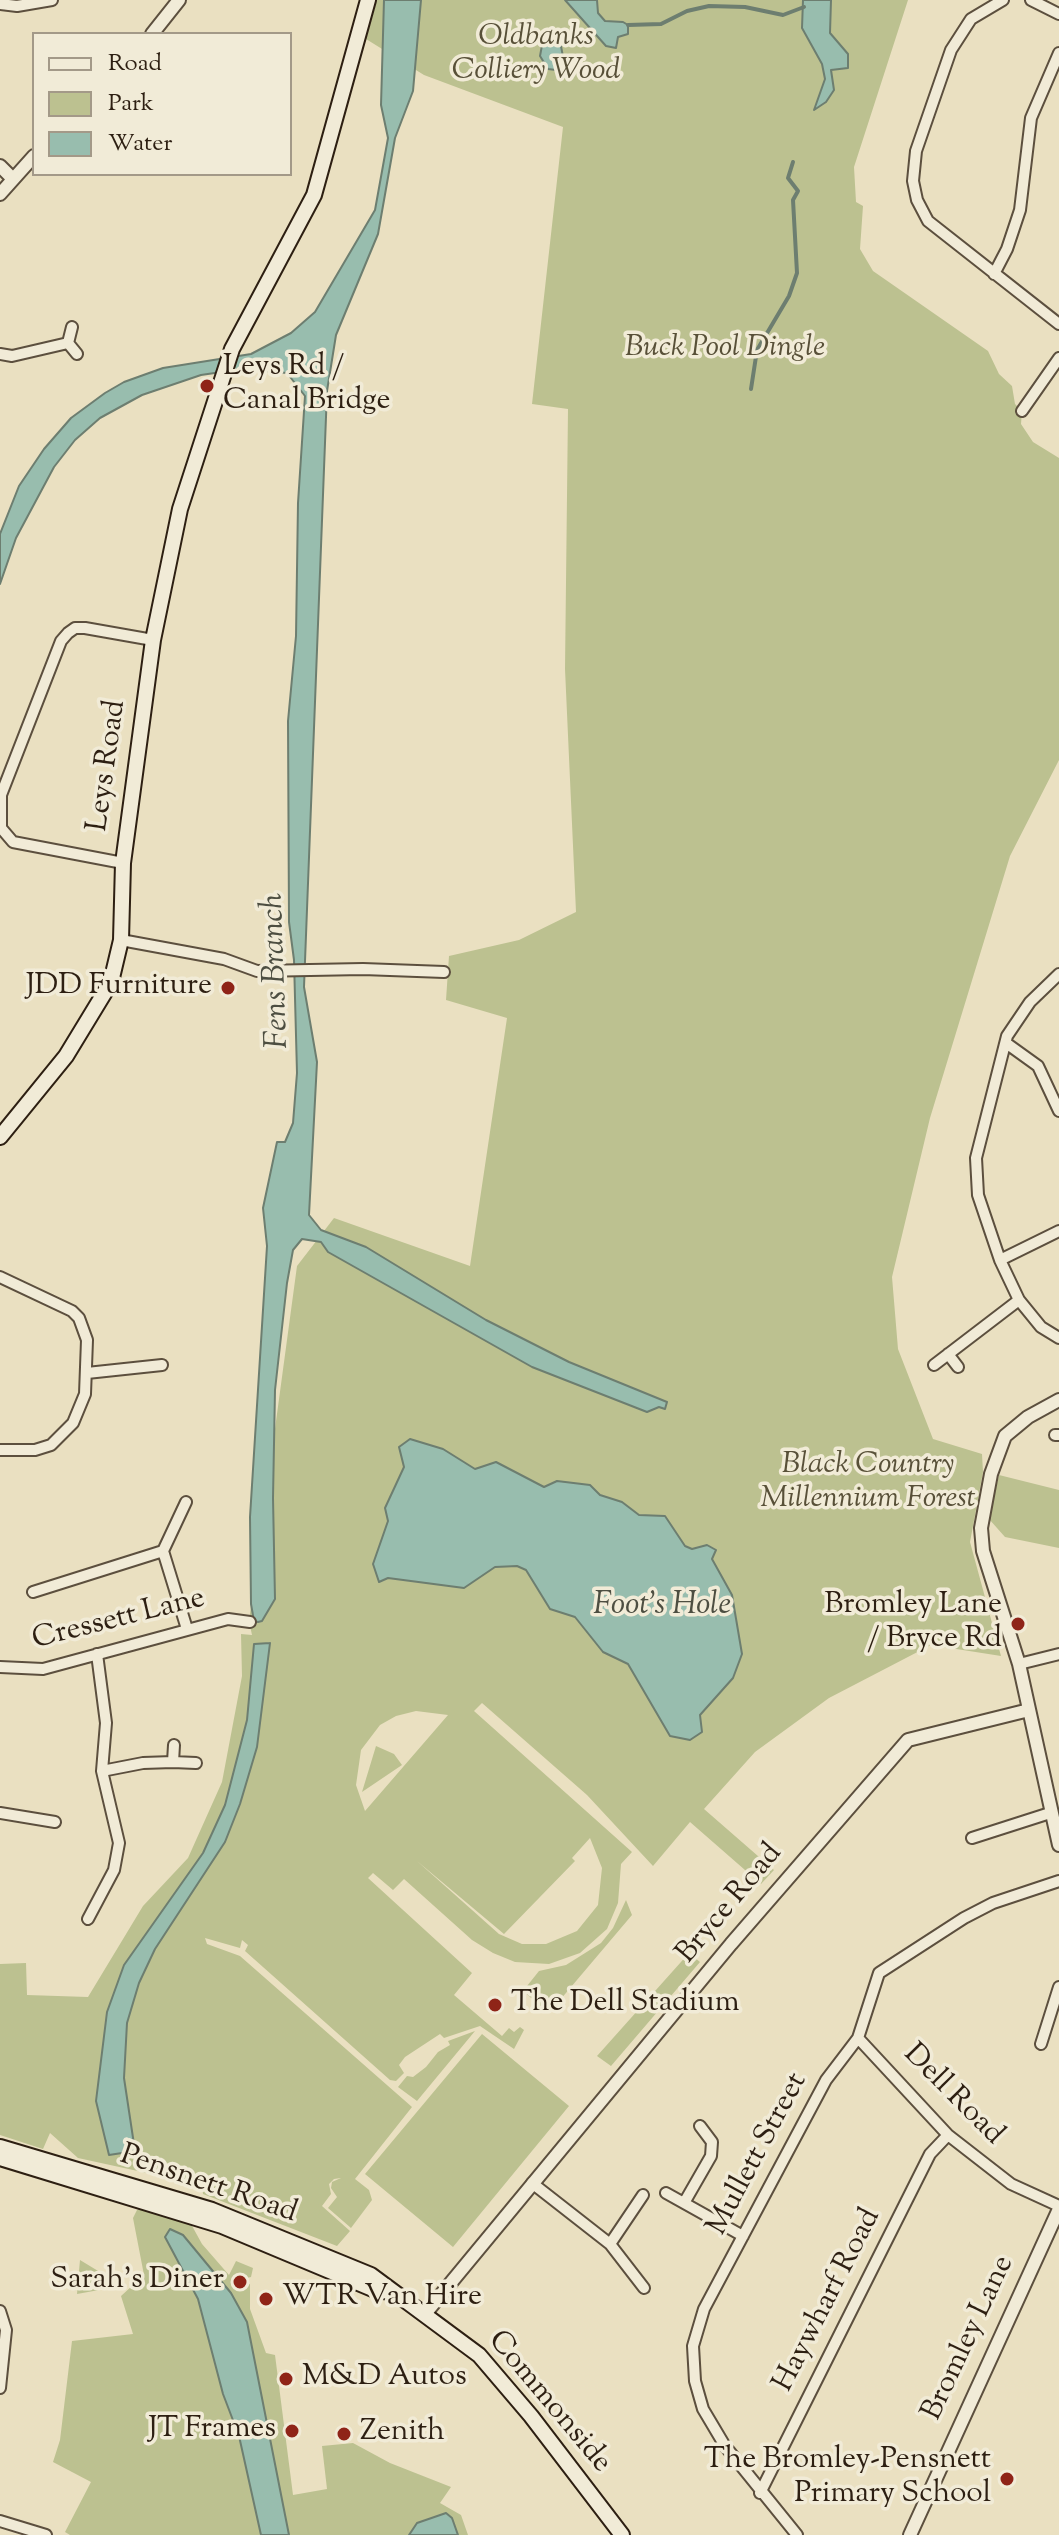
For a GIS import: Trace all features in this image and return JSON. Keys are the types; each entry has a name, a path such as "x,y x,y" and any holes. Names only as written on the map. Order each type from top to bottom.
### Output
{"main road":[{"name":"Leys Road","path":"0,1137 66,1056 111,982 121,940 123,863 153,640 180,509 232,349 314,195 368,0"},
{"name":"Pensnett Road","path":"0,2147 212,2210 371,2275 425,2314"},
{"name":"Pensnett Road","path":"0,2158 222,2226 375,2290 391,2292"},
{"name":"Commonside","path":"425,2314 479,2355 622,2535"}],"street":[{"path":"0,4 17,6 52,0"},
{"path":"154,32 179,0"},
{"path":"1003,0 971,19 951,50 913,165 913,181 923,214 1059,324"},
{"path":"1031,0 1059,14"},
{"path":"994,274 1007,249 1020,210 1031,118 1059,53"},
{"path":"0,194 32,158"},
{"path":"0,166 12,178"},
{"path":"68,343 72,327"},
{"path":"0,354 12,356 68,343"},
{"path":"68,343 77,354"},
{"path":"1022,411 1059,358"},
{"path":"123,863 21,846 13,842 1,828 1,795 61,641 75,628 153,640"},
{"path":"121,940 224,959 257,971 444,972"},
{"path":"1059,974 1030,1002 1006,1043 976,1158 978,1195 1000,1260 1019,1300 1041,1327 1059,1338"},
{"path":"1006,1043 1038,1066 1059,1111"},
{"path":"1000,1260 1059,1231"},
{"path":"0,1277 72,1311 79,1318 87,1340 87,1373 79,1412 63,1436 35,1450 0,1450"},
{"path":"934,1365 1019,1300"},
{"path":"948,1354 958,1367"},
{"path":"87,1373 162,1365"},
{"path":"1059,1400 1028,1417 1005,1436 991,1474 981,1518 983,1551 1019,1664 1059,1845"},
{"path":"186,1502 163,1551 187,1629"},
{"path":"33,1592 163,1551"},
{"name":"Cressett Lane","path":"0,1667 43,1669 228,1619 250,1622"},
{"path":"88,1919 114,1870 119,1843 102,1771 106,1723 97,1654"},
{"path":"1019,1664 1059,1654"},
{"name":"Bryce Road","path":"425,2314 532,2183 908,1740 1029,1710"},
{"path":"173,1762 174,1745"},
{"path":"102,1771 143,1763 196,1763"},
{"path":"0,1813 55,1822"},
{"path":"972,1838 1050,1813"},
{"name":"Mullett Street","path":"797,2535 760,2493 725,2446 703,2409 695,2381 693,2346 704,2309 826,2080 858,2038 866,2020 873,1983 887,1966 993,1903 1059,1881"},
{"path":"1041,2044 1059,1987"},
{"name":"Dell Road","path":"858,2038 948,2135 1011,2184 1059,2208"},
{"path":"684,2203 711,2156 712,2142 700,2126"},
{"name":"Haywharf Road","path":"760,2493 930,2154 948,2135"},
{"path":"532,2183 610,2244 644,2288"},
{"path":"666,2193 743,2236"},
{"path":"610,2244 643,2195"},
{"name":"Bromley Lane","path":"910,2535 1059,2208"},
{"path":"0,2311 6,2330 0,2388"},
{"path":"0,2521 46,2535"}],"green space":[{"path":"377,0 908,0 854,167 856,202 863,206 860,249 873,271 988,351 999,374 1012,386 1015,404 1022,411 1021,424 1033,442 1059,458 1059,760 1010,856 930,1118 892,1277 898,1349 933,1439 982,1454 983,1472 970,1542 1001,1656 931,1645 829,1698 755,1752 704,1809 774,1870 761,1884 690,1822 653,1866 587,1795 482,1703 474,1711 632,1852 621,1864 618,1903 607,1929 580,1953 549,1964 515,1962 493,1953 472,1940 404,1879 393,1890 373,1873 368,1878 472,1973 454,1995 502,2036 509,2028 514,2032 520,2027 524,2030 514,2049 480,2026 444,2038 440,2034 405,2057 399,2065 404,2073 396,2081 390,2080 245,1951 248,1945 242,1940 240,1948 205,1938 207,1944 240,1956 412,2107 355,2179 369,2190 372,2200 351,2228 328,2208 337,2197 331,2188 332,2182 341,2178 334,2179 329,2184 331,2194 322,2206 350,2231 337,2246 203,2194 202,2185 78,2158 50,2133 43,2149 0,2135 0,1964 26,1963 27,1995 88,1997 143,1906 188,1858 222,1782 242,1676 241,1634 252,1635 249,1621 297,1266 334,1218 470,1266 507,1018 446,1000 449,956 519,940 576,912 565,669 568,409 532,404 563,127 424,75 366,39","holes":["416,1711 448,1715 365,1811 356,1785 361,1750 380,1725 396,1716","590,1838 602,1868 598,1905 577,1931 546,1944 522,1944 499,1934 417,1861 504,1934 575,1861 572,1858"]},
{"name":"Black Country Millennium Forest","path":"999,1475 1059,1490 1059,1548 1005,1537 989,1519"},
{"path":"376,1746 394,1754 402,1765 362,1792"},
{"path":"626,1900 632,1915 549,2013 523,1991 539,1971 566,1965 601,1943 613,1928"},
{"path":"689,1953 700,1962 611,2066 597,2056"},
{"path":"475,2031 417,2101 398,2087 407,2076 413,2077 438,2052 450,2045 448,2041"},
{"path":"482,2034 569,2106 453,2247 365,2174"},
{"path":"147,2205 191,2224 202,2244 229,2275 236,2261 253,2268 251,2277 243,2279 240,2275 233,2280 239,2290 250,2284 250,2309 266,2353 275,2355 293,2495 327,2489 322,2446 353,2443 390,2463 451,2487 440,2503 461,2515 468,2535 70,2535 65,2532 91,2482 53,2462 60,2440 72,2341 133,2334 121,2296 144,2275 133,2218 137,2210"},
{"path":"80,2260 108,2277 110,2288 77,2294"}],"water":[{"path":"384,0 421,0 413,91 395,138 378,234 336,335 327,391 304,987 317,1062 309,1215 321,1230 366,1247 486,1320 569,1362 667,1402 665,1409 659,1407 647,1412 532,1367 328,1252 321,1242 302,1239 293,1250 287,1283 275,1390 275,1599 262,1621 258,1622 254,1621 251,1604 250,1517 267,1246 263,1208 277,1142 285,1142 293,1123 297,1073 294,960 289,922 288,721 296,636 298,503 305,396 287,373 242,369 201,375 142,395 100,418 75,440 54,467 16,538 0,584 0,534 19,486 44,449 71,418 105,393 124,382 163,368 251,354 291,333 315,312 375,210 388,138 381,105"},
{"path":"565,0 597,0 598,13 605,21 623,22 628,25 628,34 618,37 616,48 606,46"},
{"path":"803,0 831,0 830,33 848,54 848,68 831,70 834,90 826,102 814,110 825,79 822,64 802,28"},
{"path":"548,37 560,41 564,62 556,70 548,69 540,56 543,40"},
{"name":"Foot's Hole","path":"410,1439 443,1449 475,1469 496,1462 544,1487 557,1481 590,1485 600,1495 622,1502 639,1515 665,1516 685,1546 692,1549 707,1545 716,1550 712,1559 732,1595 742,1654 733,1678 700,1715 702,1732 690,1740 670,1736 628,1664 603,1652 575,1617 550,1609 526,1570 517,1566 495,1567 464,1588 388,1578 379,1582 373,1564 388,1521 385,1508 404,1467 399,1447"},
{"path":"270,1643 257,1747 240,1804 225,1842 155,1949 139,1983 127,2023 124,2078 135,2151 109,2155 96,2101 107,2012 124,1965 203,1853 225,1805 247,1720 254,1644"},
{"path":"170,2229 183,2235 231,2293 247,2322 289,2535 261,2535 239,2436 223,2394 198,2299 165,2237"},
{"path":"446,2513 452,2518 458,2535 409,2535 417,2523"}],"waterway":[{"path":"628,25 661,24 687,11 709,6 745,7 783,15 804,7"},
{"path":"751,389 757,350 789,296 797,273 793,200 798,191 788,178 793,162"}],"place":[{"name":"Leys Rd / Canal Bridge","path":"207,386"},
{"name":"JDD Furniture","path":"228,988"},
{"name":"Bromley Lane / Bryce Rd","path":"1018,1624"},
{"name":"The Dell Stadium","path":"495,2005"},
{"name":"Sarah's Diner","path":"240,2282"},
{"name":"WTR Van Hire","path":"266,2299"},
{"name":"M&D Autos","path":"286,2379"},
{"name":"JT Frames","path":"292,2431"},
{"name":"Zenith","path":"344,2434"},
{"name":"The Bromley-Pensnett Primary School","path":"1007,2479"}],"park label":[{"name":"Oldbanks Colliery Wood","path":"536,56"},
{"name":"Buck Pool Dingle","path":"725,350"}],"water label":[{"name":"Fens Branch","path":"278,971"}]}
